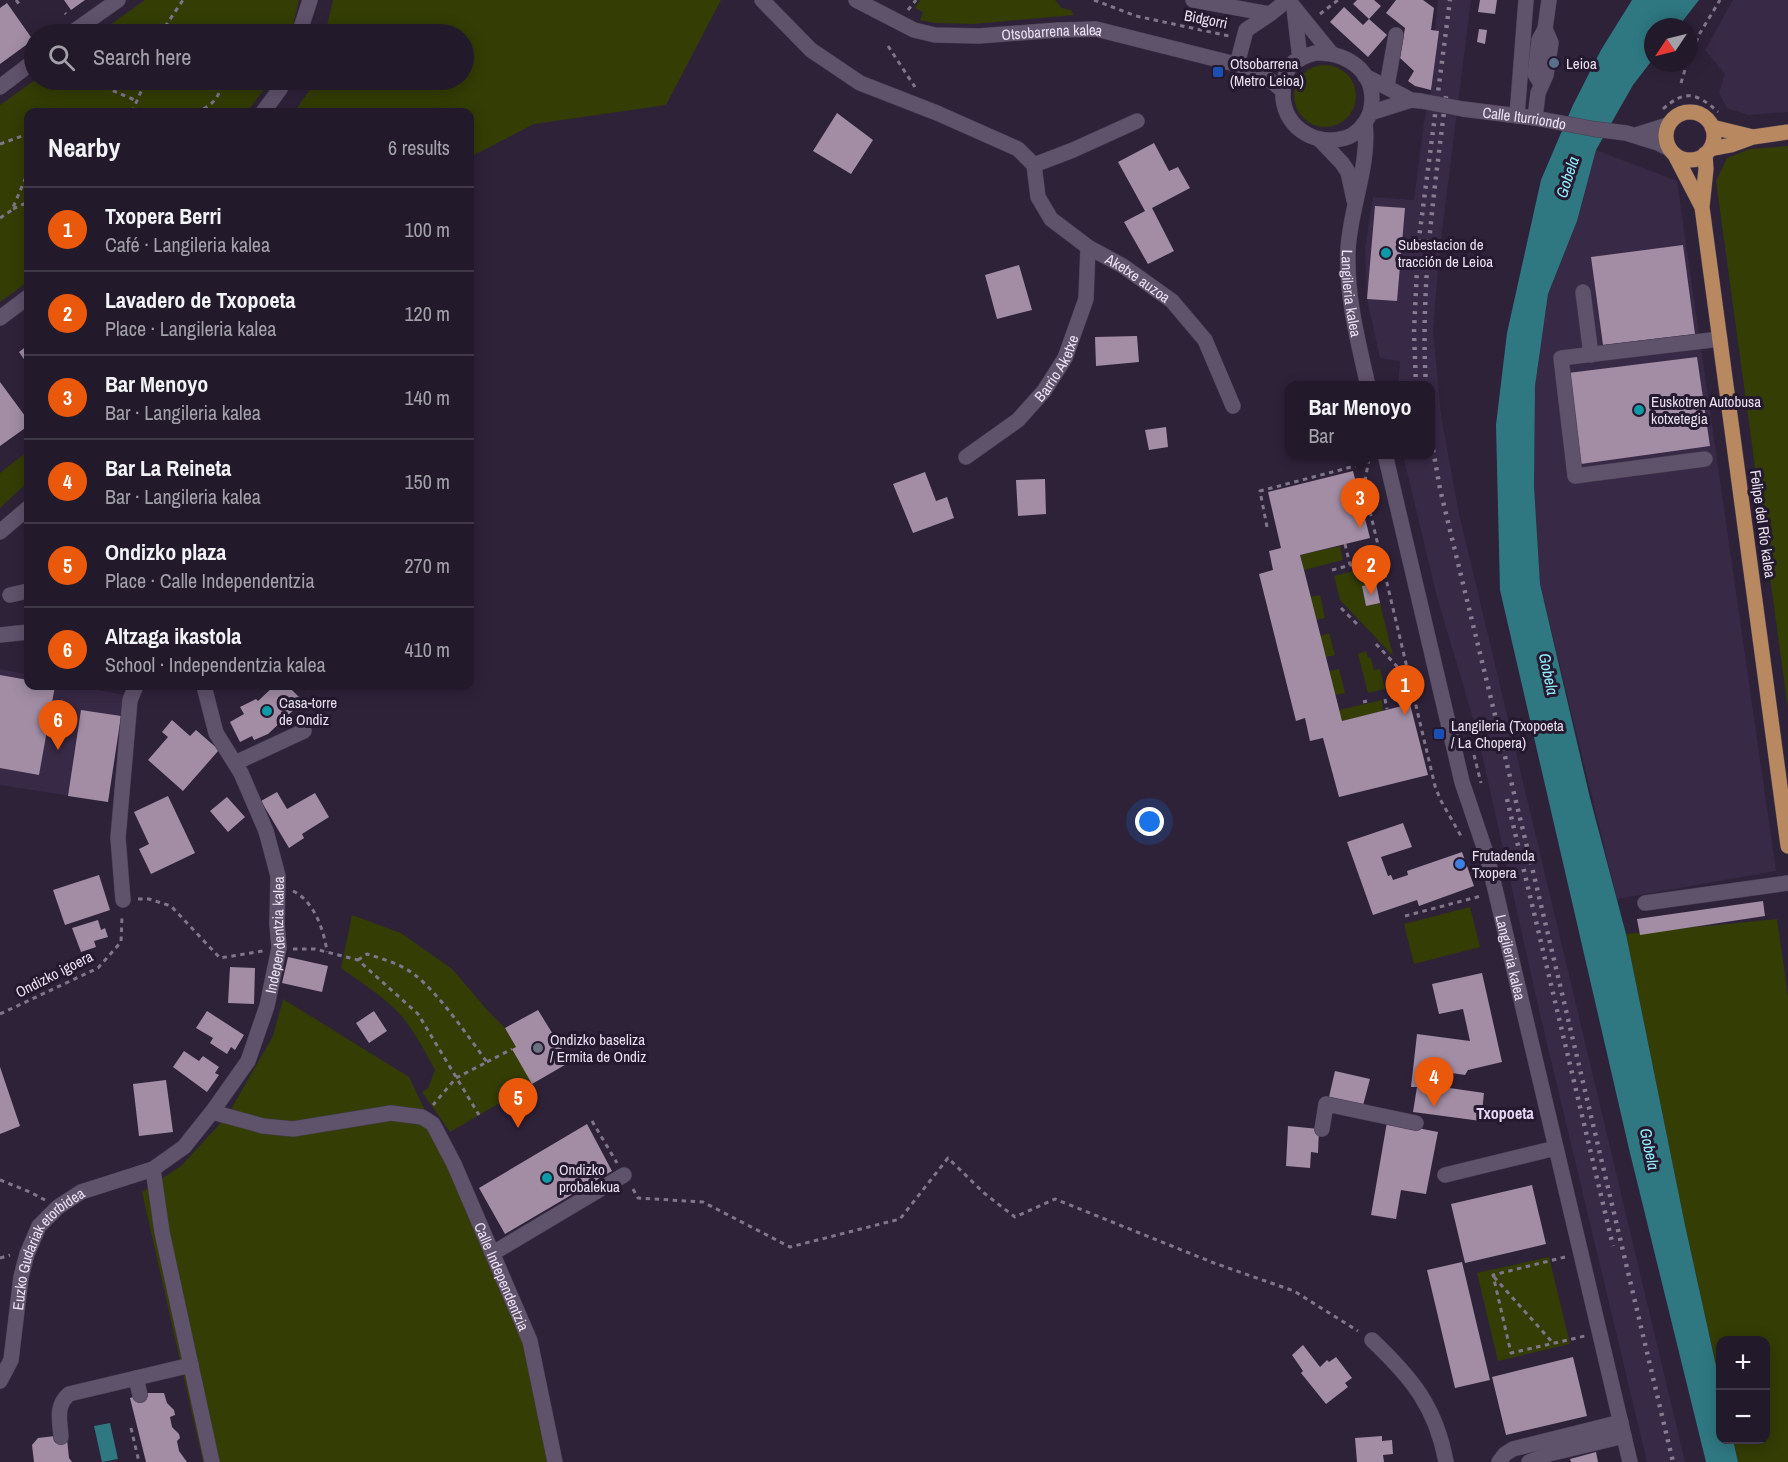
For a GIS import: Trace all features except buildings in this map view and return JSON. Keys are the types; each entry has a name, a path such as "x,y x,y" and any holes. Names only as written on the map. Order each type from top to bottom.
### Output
{"main road":[{"path":"1708,152 1714,134 1712,127 1702,115 1687,112 1672,118 1665,134 1672,152 1690,160 1753,137 1788,132"},
{"path":"1712,127 1753,137"},
{"name":"Felipe del Río kalea","path":"1672,152 1702,207"},
{"name":"Felipe del Río kalea","path":"1708,152 1702,207 1788,846"}],"street":[{"path":"84,24 118,0"},
{"path":"302,24 310,0"},
{"path":"762,0 810,50 860,83 931,110 1018,149 1034,165 1137,121"},
{"name":"Otsobarrena kalea","path":"856,0 914,30 935,35 979,36 1095,29 1251,68 1282,91"},
{"path":"1193,0 1283,7 1331,52"},
{"path":"1517,116 1526,0"},
{"path":"1535,118 1551,43 1545,29 1550,0"},
{"path":"1239,57 1246,30 1283,7"},
{"path":"1283,7 1300,58"},
{"path":"1387,86 1396,35"},
{"path":"1331,52 1345,57 1356,65 1365,76 1372,100 1367,118 1349,137 1335,141 1320,140 1306,135 1294,125 1286,113 1282,91 1283,83 1293,63 1315,53 1331,52"},
{"path":"0,87 24,69"},
{"name":"Calle Iturriondo","path":"1365,76 1416,101 1636,135 1672,152"},
{"path":"266,108 279,90"},
{"name":"Calle Iturriondo","path":"1367,118 1416,101"},
{"name":"Langileria kalea","path":"1367,118 1367,135 1360,181 1354,201 1348,249 1349,293 1367,381"},
{"name":"Calle Iturriondo","path":"1636,135 1668,125"},
{"name":"Langileria kalea","path":"1320,140 1348,171 1354,201"},
{"name":"Aketxe auzoa","path":"1034,165 1038,197 1051,219 1088,247 1123,266 1172,301 1205,340 1233,406"},
{"name":"Barrio Aketxe","path":"966,457 1018,420 1044,391 1065,358 1086,299 1088,247"},
{"path":"1583,292 1591,355"},
{"path":"0,318 24,300"},
{"path":"1705,459 1575,476 1562,358 1720,339"},
{"name":"Langileria kalea","path":"1386,459 1462,782 1487,856 1496,893 1630,1462"},
{"path":"0,532 24,511"},
{"path":"10,595 24,592"},
{"path":"0,635 24,632"},
{"path":"123,900 118,838 130,700 134,690"},
{"name":"Independentzia kalea","path":"153,1168 184,1147 248,1061 267,1006 279,948 278,876 266,831 241,773 216,733 205,690"},
{"path":"235,763 304,730"},
{"path":"1645,903 1788,884"},
{"path":"1322,1129 1326,1104 1416,1123"},
{"path":"212,1112 263,1126 293,1129 391,1113 416,1117"},
{"name":"Calle Independentzia","path":"416,1117 433,1124 438,1132 530,1341 555,1462"},
{"path":"1445,1175 1556,1148"},
{"path":"153,1168 162,1232 212,1462"},
{"name":"Euzko Gudariak etorbidea","path":"0,1381 11,1360 21,1277 27,1254 39,1226 58,1207 81,1192 153,1168"},
{"path":"493,1253 624,1175"},
{"path":"1372,1340 1409,1379 1430,1410 1436,1423 1446,1462"},
{"path":"62,1437 60,1410 62,1400 69,1394 191,1365"},
{"path":"136,1378 140,1395"},
{"path":"1499,1462 1504,1454 1513,1449 1622,1429"},
{"path":"1529,1462 1622,1429"}],"path":[{"path":"16,0 20,5"},
{"path":"167,24 183,0"},
{"path":"908,10 916,0"},
{"name":"Bidgorri","path":"1094,0 1165,24 1244,38"},
{"path":"1313,8 1319,15 1338,0"},
{"path":"1698,38 1720,0"},
{"path":"888,46 931,110"},
{"path":"1681,83 1684,72"},
{"path":"111,90 137,101"},
{"path":"133,108 141,90"},
{"path":"208,108 220,90"},
{"path":"1660,111 1672,100 1684,94 1700,98 1715,109"},
{"path":"0,144 24,135"},
{"path":"12,210 24,182"},
{"path":"0,218 24,204"},
{"path":"1267,527 1260,491 1359,465 1365,459"},
{"path":"1369,459 1364,486 1409,679 1437,792 1463,840"},
{"path":"1345,544 1350,566"},
{"path":"1332,570 1381,557"},
{"path":"1341,608 1360,627"},
{"path":"1376,644 1409,679"},
{"path":"1394,694 1412,689"},
{"path":"1385,699 1387,709"},
{"path":"278,884 302,896 317,919 325,939 327,952"},
{"path":"1404,916 1481,897 1479,887"},
{"path":"123,900 149,898 171,906 220,958 279,948 315,949 358,960 418,1014 479,1115"},
{"name":"Ondizko igoera","path":"0,1014 98,968 121,942 123,900"},
{"path":"358,960 367,954 389,961 414,974 442,1003 487,1062"},
{"path":"416,1117 456,1078 512,1049"},
{"path":"639,1198 703,1202 790,1247 900,1219 948,1158 984,1193 1015,1217 1055,1198 1214,1263 1294,1291 1372,1340"},
{"path":"0,1180 58,1207"},
{"path":"1492,1275 1581,1253"},
{"path":"1492,1275 1511,1353 1586,1335"},
{"path":"1492,1275 1553,1343"},
{"path":"131,1428 139,1462"}],"shaded area":[{"path":"145,0 299,0 293,24 111,24"},
{"path":"333,0 721,0 666,105 534,124 474,155 474,108 297,108 310,90 474,90 474,24 327,24"},
{"path":"920,0 1055,0 1062,8 1071,10 1074,15 974,24 935,23 920,20 923,12 915,8"},
{"path":"1438,0 1471,0 1439,256 1433,330 1441,415 1458,509 1685,1462 1647,1462 1539,1010 1477,732 1437,597 1404,459 1435,459 1435,381 1398,381 1400,361 1380,358 1367,299 1365,248 1373,197 1414,200 1439,31 1435,30"},
{"path":"1733,0 1788,0 1788,112 1748,115 1727,108 1719,93 1725,74 1705,50"},
{"path":"1325,65 1337,67 1347,74 1354,84 1356,96 1354,108 1347,118 1337,125 1325,127 1313,125 1303,118 1296,108 1294,96 1296,84 1303,74 1313,67"},
{"path":"24,88 24,90 264,90 250,108 24,108 24,285 0,302 0,105"},
{"path":"1788,146 1788,709 1716,181 1727,158 1750,149"},
{"path":"1596,150 1677,181 1776,871 1617,899 1540,584 1534,486 1535,386 1548,294 1577,221"},
{"path":"24,454 24,486 0,508 0,473"},
{"path":"1340,546 1343,560 1304,570 1300,555"},
{"path":"1372,566 1373,572 1365,575 1367,585 1362,586 1366,606 1380,603 1393,656 1340,600 1334,576"},
{"path":"1320,595 1325,618 1316,620 1310,597"},
{"path":"1329,633 1335,655 1326,657 1320,636"},
{"path":"1366,651 1368,658 1371,658 1374,670 1380,669 1385,689 1368,693 1358,654"},
{"path":"0,669 24,674 24,690 99,690 125,695 108,802 0,785"},
{"path":"1339,669 1345,693 1335,695 1329,671"},
{"path":"1382,700 1383,711 1342,721 1339,710"},
{"path":"1470,907 1480,947 1414,964 1404,924"},
{"path":"352,915 401,933 452,969 505,1028 516,1047 513,1049 532,1084 450,1132 422,1092 428,1088 435,1070 412,1030 389,1004 341,968"},
{"path":"1777,919 1788,996 1788,1462 1738,1462 1734,1444 1770,1444 1770,1336 1716,1336 1716,1366 1626,934"},
{"path":"283,999 409,1077 493,1253 530,1341 555,1462 203,1462 142,1192 181,1166 227,1116 273,1036"},
{"path":"1549,1257 1570,1344 1498,1361 1477,1273"}],"water":[{"name":"Gobela","path":"1632,0 1699,0 1685,18 1644,18 1644,71 1633,85 1596,150 1577,221 1548,294 1535,386 1534,486 1540,584 1590,798 1626,934 1716,1366 1716,1444 1734,1444 1738,1462 1706,1462 1630,1153 1500,590 1496,425 1507,333 1541,180 1573,105 1601,50"},
{"path":"110,1423 118,1459 102,1462 94,1426"}],"railway":[{"path":"1416,381 1414,332 1418,246 1450,0"},
{"path":"1426,381 1427,277 1446,96"},
{"path":"1435,459 1440,489 1673,1462"},
{"path":"1507,799 1613,1246"}],"place":[{"name":"Leioa","path":"1554,63"},
{"name":"Otsobarrena (Metro Leioa)","path":"1218,72"},
{"name":"Subestacion de tracción de Leioa","path":"1386,253"},
{"name":"Euskotren Autobusa kotxetegia","path":"1639,410"},
{"name":"Bar Menoyo","path":"1360,528"},
{"name":"Lavadero de Txopoeta","path":"1371,595"},
{"name":"Casa-torre de Ondiz","path":"267,711"},
{"name":"Txopera Berri","path":"1405,715"},
{"name":"Langileria (Txopoeta / La Chopera)","path":"1439,734"},
{"name":"Altzaga ikastola","path":"58,750"},
{"name":"Frutadenda Txopera","path":"1460,864"},
{"name":"Ondizko baseliza / Ermita de Ondiz","path":"538,1048"},
{"name":"Bar La Reineta","path":"1434,1107"},
{"name":"Ondizko plaza","path":"518,1128"},
{"name":"Ondizko probalekua","path":"547,1178"}],"district":[{"name":"Txopoeta","path":"1505,1113"}]}
